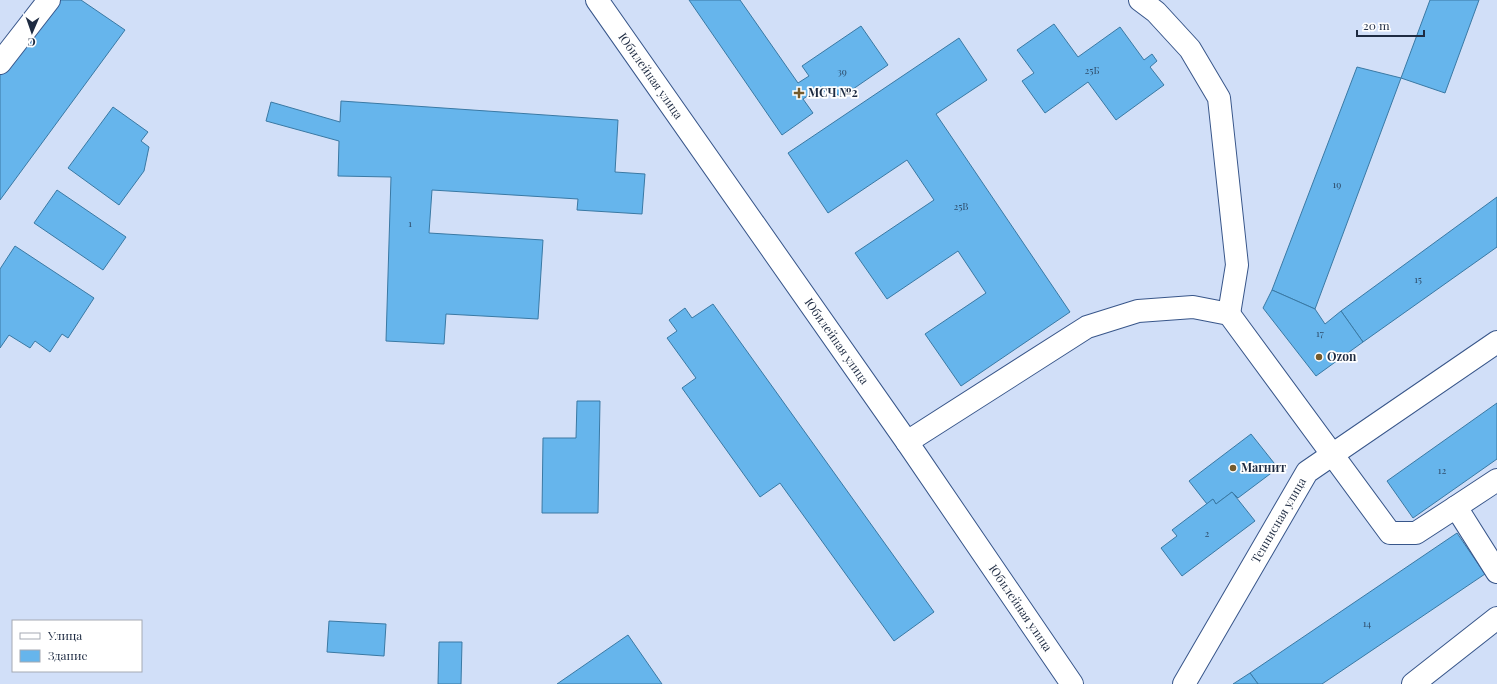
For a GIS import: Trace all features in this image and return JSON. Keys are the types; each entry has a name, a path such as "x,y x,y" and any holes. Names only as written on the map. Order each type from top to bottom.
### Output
{"street":[{"path":"0,63 49,0"},
{"name":"Юбилейная улица","path":"597,0 907,442 1072,684"},
{"path":"1140,0 1156,12 1190,49 1219,98 1237,265 1229,314"},
{"path":"907,442 1087,327 1138,311 1193,308 1229,314 1390,533 1416,533 1497,480"},
{"name":"Теннисная улица","path":"1184,684 1307,472 1497,342"},
{"path":"1456,507 1497,572"},
{"path":"1413,684 1497,618"}],"building":[{"path":"53,0 81,0 125,30 0,200 0,74"},
{"path":"689,0 740,0 798,83 809,76 802,66 861,26 888,65 840,98 832,87 825,92 821,87 803,99 813,113 782,135"},
{"path":"1430,0 1479,0 1445,93 1401,78"},
{"path":"1054,24 1078,57 1120,27 1144,60 1152,54 1157,61 1150,67 1164,85 1116,120 1088,82 1045,113 1022,81 1034,73 1017,50"},
{"path":"959,38 987,80 936,114 1070,312 961,386 925,334 986,293 958,251 887,299 855,253 934,200 907,160 828,213 788,153"},
{"path":"1357,67 1401,78 1315,309 1272,290"},
{"path":"341,101 618,120 615,172 645,174 642,214 577,210 578,199 432,190 429,233 543,240 538,319 446,314 444,344 386,341 391,177 338,176 339,141 266,121 271,102 340,122"},
{"path":"113,107 148,132 141,141 149,147 144,171 119,205 68,168"},
{"path":"57,190 126,237 103,270 34,223"},
{"path":"1497,197 1497,247 1363,342 1341,311"},
{"path":"15,246 94,298 68,338 62,334 50,352 35,341 30,348 9,335 0,348 0,269"},
{"path":"1272,290 1315,309 1325,324 1341,311 1363,342 1316,376 1263,308"},
{"path":"713,304 934,612 894,641 780,483 760,497 682,388 696,378 667,338 677,331 669,320 685,308 692,318"},
{"path":"577,401 600,401 598,513 542,513 543,438 576,438"},
{"path":"1497,403 1497,459 1413,518 1387,481"},
{"path":"1251,434 1278,468 1238,498 1232,492 1216,504 1213,499 1207,504 1189,481"},
{"path":"1232,492 1255,521 1182,576 1161,548 1177,536 1172,530 1213,499 1216,504"},
{"path":"1457,533 1485,574 1322,684 1258,684 1250,673"},
{"path":"329,621 386,624 384,656 327,652"},
{"path":"628,635 662,684 557,684"},
{"path":"439,642 462,642 461,684 438,684"},
{"path":"1250,673 1258,684 1233,684"}],"place":[{"name":"МСЧ №2","path":"799,93"},
{"name":"Ozon","path":"1319,357"},
{"name":"Магнит","path":"1233,468"}]}
